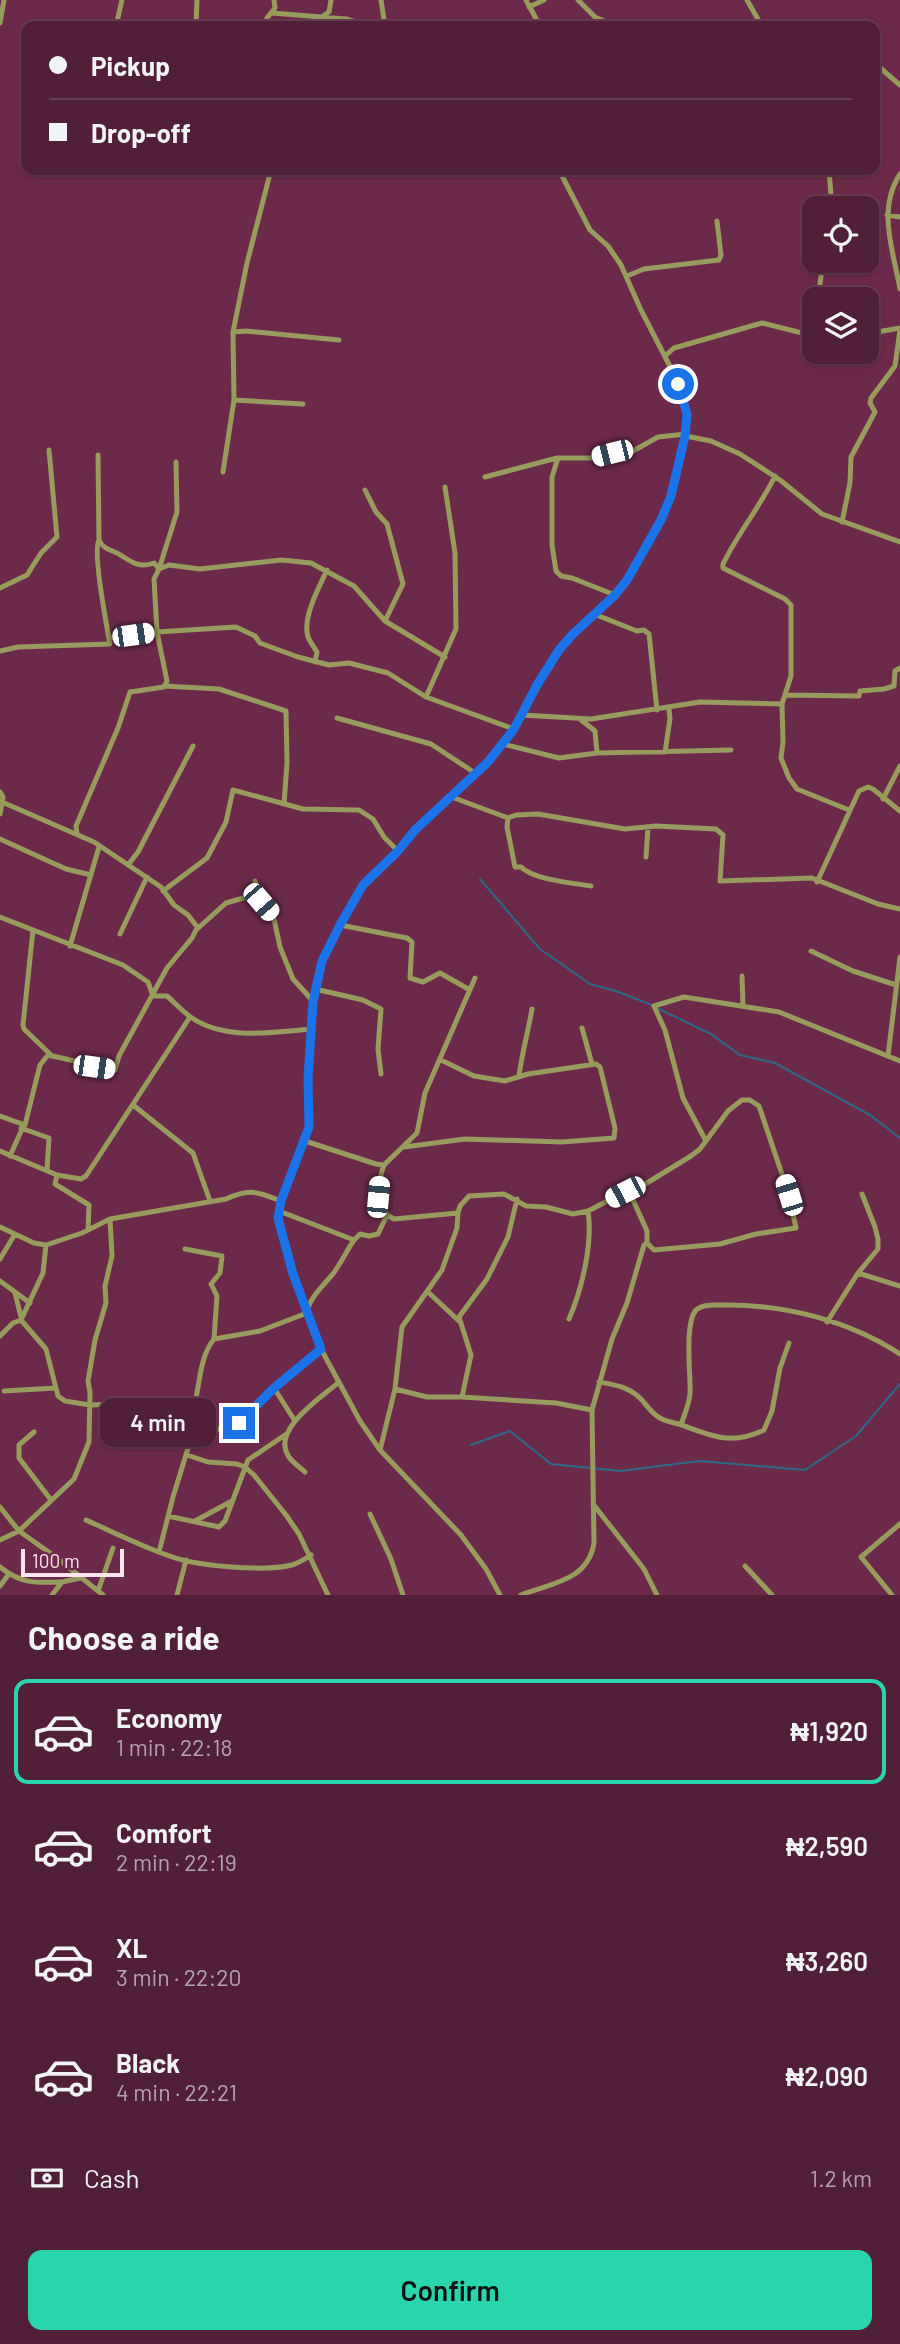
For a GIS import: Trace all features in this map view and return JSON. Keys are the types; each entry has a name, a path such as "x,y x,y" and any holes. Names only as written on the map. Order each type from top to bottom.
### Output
{"street":[{"path":"0,23 4,0"},
{"path":"117,21 122,0"},
{"path":"196,21 197,0"},
{"path":"266,21 272,13 274,0"},
{"path":"320,18 329,12 331,0"},
{"path":"381,0 384,21"},
{"path":"526,0 537,21"},
{"path":"529,7 544,0"},
{"path":"578,0 595,17 604,21"},
{"path":"747,0 759,21"},
{"path":"272,13 355,21"},
{"path":"880,67 900,85"},
{"path":"900,174 890,191 887,215 900,289"},
{"path":"223,472 234,400 233,332 270,175"},
{"path":"500,1595 486,1569 461,1535 380,1450 360,1422 321,1349 278,1223 281,1201 309,1127 308,1078 315,989 322,961 340,925 363,885 503,744 559,650 627,580 661,520 671,496 686,435 687,414 678,384 626,276 608,246 590,230 562,175"},
{"path":"829,175 831,196"},
{"path":"887,215 900,217"},
{"path":"626,276 638,270 719,260 721,255 718,221"},
{"path":"664,356 674,348 762,323 802,333"},
{"path":"842,522 849,493 851,457 875,412 870,403 872,398 895,366 900,329 879,332"},
{"path":"233,332 339,340"},
{"path":"234,400 303,404"},
{"path":"485,477 558,458 592,458 633,451 658,437 686,435 725,446 775,476 813,508 842,522 900,542"},
{"path":"0,588 27,575 41,553 57,537 49,450"},
{"path":"0,651 18,647 110,644 96,545 99,540 97,455"},
{"path":"558,458 552,477 552,545 556,571 561,576 615,595"},
{"path":"164,685 167,677 157,632 154,579 177,512 176,462"},
{"path":"775,476 735,538 723,568 785,599 791,605 791,676 782,704 781,758 791,782 797,789 849,810"},
{"path":"426,697 456,629 454,553 445,487"},
{"path":"365,490 376,512 387,524 403,584 385,621"},
{"path":"99,540 107,550 127,561 140,565 154,563 159,569"},
{"path":"159,569 169,565 200,569 282,560 311,563 354,586 385,621 445,657"},
{"path":"315,662 317,652 308,636 309,617 327,570"},
{"path":"594,614 649,634 657,710"},
{"path":"109,638 236,627 274,650 329,665 349,663 388,673 426,697 514,729"},
{"path":"786,695 859,696 860,691 894,686 895,671 900,668"},
{"path":"77,834 76,826 118,728 130,692 164,685 219,689 286,711 287,763 284,804"},
{"path":"522,715 580,719 669,709 700,702 782,704"},
{"path":"665,752 669,709"},
{"path":"337,718 431,744 475,773"},
{"path":"580,719 595,731 597,753"},
{"path":"503,744 559,758 597,753 731,751"},
{"path":"128,865 138,852 192,746"},
{"path":"883,799 900,766"},
{"path":"817,882 859,791 863,788 873,789 900,811"},
{"path":"163,891 207,858 226,822 233,790 316,811 359,810 378,825 384,837 398,851"},
{"path":"0,792 3,797 0,814"},
{"path":"449,796 508,818 538,814 625,829 688,827 720,831 723,835 720,881 726,883 813,878 817,882 878,904 900,909"},
{"path":"2,802 99,846 147,877 174,905 188,915 198,928"},
{"path":"508,818 507,827 515,867 521,867 526,873 591,886"},
{"path":"646,857 648,827"},
{"path":"0,839 65,869 91,875"},
{"path":"70,946 99,846"},
{"path":"120,934 147,877"},
{"path":"255,881 257,894 274,919 279,947 293,979 313,1002"},
{"path":"33,930 24,1029 51,1055 114,1070 167,968 198,928 226,903 257,894"},
{"path":"0,917 123,965 148,982 153,996"},
{"path":"340,925 407,938 412,942 410,978 423,982 440,973 470,990"},
{"path":"811,951 853,971 896,985"},
{"path":"888,1056 900,957"},
{"path":"742,976 743,1006"},
{"path":"458,1213 394,1219 387,1215 378,1197 380,1174 384,1165 417,1133 425,1093 475,978"},
{"path":"315,989 363,1000 381,1009 381,1074"},
{"path":"153,996 167,996 190,1017 220,1029 246,1033 313,1029"},
{"path":"706,1141 683,1098 665,1030 654,1006 684,997 783,1013 900,1061"},
{"path":"519,1076 532,1009"},
{"path":"0,1151 57,1175 81,1180 190,1017"},
{"path":"582,1028 592,1063"},
{"path":"10,1156 23,1127 40,1065 45,1057 51,1055"},
{"path":"404,1147 465,1139 562,1142 614,1138 615,1128 600,1067 592,1063 519,1076 506,1081 474,1076 441,1060"},
{"path":"380,1450 395,1389 402,1327 442,1270 457,1228 460,1206 469,1196 498,1193 517,1199 526,1206 546,1207 573,1214 588,1211 637,1189 691,1156 728,1111 742,1100 750,1100 759,1106 789,1195 796,1228 756,1234 720,1244 654,1250 646,1243"},
{"path":"133,1105 192,1153 211,1201"},
{"path":"0,1116 49,1138 47,1170"},
{"path":"304,1141 384,1165"},
{"path":"57,1175 55,1184 89,1205 88,1230"},
{"path":"0,1227 34,1243 46,1245 110,1219 254,1191 281,1201"},
{"path":"521,1595 570,1577 586,1566 592,1556 592,1410 612,1339 627,1303 648,1231 629,1191"},
{"path":"827,1322 858,1273 877,1249 878,1239 872,1217 862,1194"},
{"path":"459,1321 459,1317 487,1279 508,1237 517,1199"},
{"path":"279,1211 354,1240"},
{"path":"569,1319 588,1248 591,1227 588,1211"},
{"path":"307,1313 310,1303 334,1274 354,1240 360,1234 378,1234 387,1215"},
{"path":"0,1540 19,1531 74,1479 90,1438 88,1381 95,1340 106,1303 105,1286 112,1256 110,1219"},
{"path":"0,1259 15,1234"},
{"path":"0,1336 13,1323 21,1320 30,1303 43,1273 46,1245"},
{"path":"159,1552 195,1424 199,1404 196,1398 205,1357 214,1339 217,1296 211,1284 220,1273 222,1256 185,1249"},
{"path":"858,1273 900,1286"},
{"path":"0,1280 30,1303"},
{"path":"428,1292 459,1321 471,1355 462,1397"},
{"path":"15,1293 21,1320 46,1349 60,1398 90,1405 140,1403 168,1406 196,1398"},
{"path":"681,1425 690,1392 688,1340 698,1308 731,1305 788,1309 877,1340 900,1354"},
{"path":"214,1339 260,1331 307,1313"},
{"path":"599,1382 633,1391 657,1417 706,1435 738,1440 748,1438 764,1430 772,1411 780,1368 789,1343"},
{"path":"195,1424 223,1430 239,1423 274,1388 321,1349"},
{"path":"168,1516 219,1527 225,1521 248,1460 285,1435 295,1421 339,1382"},
{"path":"4,1391 56,1388"},
{"path":"274,1388 295,1421"},
{"path":"395,1389 427,1397 556,1403 592,1410"},
{"path":"34,1432 19,1445 19,1458 51,1500"},
{"path":"285,1435 284,1443 289,1457 305,1472"},
{"path":"187,1455 208,1462 245,1466 286,1515 311,1555 328,1595"},
{"path":"195,1521 233,1501"},
{"path":"592,1503 605,1516 644,1569 657,1595"},
{"path":"0,1507 19,1531 101,1593 113,1548"},
{"path":"370,1514 391,1559 402,1593 393,1595"},
{"path":"86,1520 159,1552 186,1560 232,1566 283,1567 294,1565 311,1555"},
{"path":"891,1595 861,1557 900,1524"},
{"path":"177,1595 186,1560"},
{"path":"746,1566 772,1595"},
{"path":"0,1567 32,1584 80,1578"},
{"path":"0,1586 9,1574"},
{"path":"52,1595 62,1582"}],"waterway":[{"path":"480,879 540,949 590,984 652,1005"},
{"path":"657,1008 711,1034 740,1055 775,1063 870,1115 900,1138"},
{"path":"471,1445 510,1431 551,1464 621,1471 699,1461 805,1470 856,1436 900,1384"}],"route":[{"path":"239,1423 274,1388 321,1349 293,1274 278,1218 281,1201 309,1127 308,1078 313,1002 318,974 329,944 370,876 398,851 449,796 488,762 514,729 559,650 627,580 661,520 671,496 685,436 687,414 678,384"}]}
